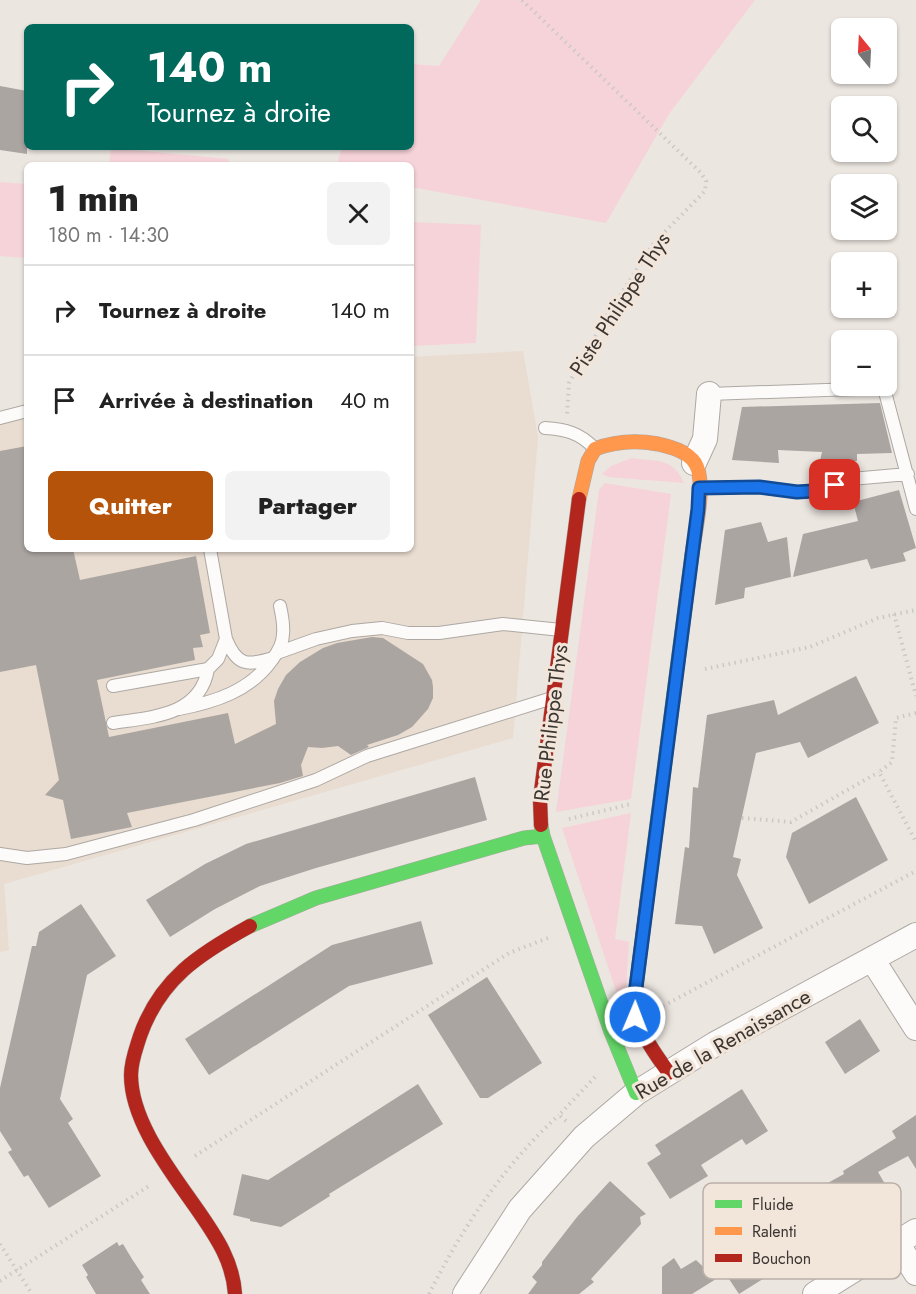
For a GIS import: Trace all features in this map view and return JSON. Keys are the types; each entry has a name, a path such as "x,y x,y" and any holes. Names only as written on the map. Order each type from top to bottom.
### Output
{"street":[{"path":"694,463 705,439 709,394"},
{"path":"595,449 613,443 636,442 668,446 684,451 694,463 699,477 698,509 678,672 635,995 635,1017 643,1037 669,1073"},
{"name":"Rue Philippe Thys","path":"595,449 588,461 580,491 540,799 542,831 611,1032 636,1093"},
{"path":"235,1294 235,1284 227,1258 147,1131 135,1104 131,1068 134,1051 147,1016 162,991 174,978 227,938 282,910 542,831"},
{"name":"Rue de la Renaissance","path":"465,1294 520,1209 584,1137 636,1093 715,1044 916,935"},
{"path":"872,959 916,1028"},
{"path":"907,1237 916,1273"},
{"path":"815,1294 839,1279"}],"lane":[{"path":"709,394 884,388 916,509"},
{"path":"0,418 24,412"},
{"path":"545,428 565,429 585,438 595,449"},
{"path":"699,488 759,487 797,492 813,491 851,479 908,474"},
{"path":"210,552 225,639 232,654 241,660 253,663 316,639 352,631 381,628 408,633 439,633 503,624 562,630"},
{"path":"113,723 207,703 254,681 275,656 284,633 280,606"},
{"path":"113,686 208,669 218,659 225,639"},
{"path":"179,709 198,692 206,681 208,669"},
{"path":"0,854 27,858 66,854 194,820 316,780 367,756 554,698"}],"path":[{"name":"Piste Philippe Thys","path":"522,0 701,173 706,181 705,191 654,243 588,348 569,383 565,429"},
{"path":"678,672 708,669 810,647 878,618 916,610"},
{"path":"894,615 916,696"},
{"path":"742,818 791,822 879,772 892,762 896,718 916,713"},
{"path":"879,772 916,842"},
{"path":"542,831 633,804 660,807"},
{"path":"661,1007 916,871"},
{"path":"0,1281 509,953 556,934"},
{"path":"429,1294 448,1255 496,1184 543,1129 559,1115"},
{"path":"0,1244 32,1294"}],"shaded area":[{"path":"481,0 755,0 669,114 606,223 414,188 414,162 338,162 341,150 414,150 414,64 439,66"},
{"path":"111,150 229,159 228,162 109,162"},
{"path":"0,182 24,184 24,258 0,256"},
{"path":"414,222 481,225 476,343 414,346"},
{"path":"523,351 538,437 513,738 4,884 9,950 0,952 0,412 24,410 24,552 414,552 414,357"},
{"path":"632,458 663,462 675,469 684,483 608,477 602,474 611,466"},
{"path":"605,483 671,494 631,799 556,812 599,490"},
{"path":"631,813 615,939 629,942 624,1019 615,999 616,991 562,828"}],"building":[{"path":"0,86 24,90 24,150 27,150 27,154 0,150"},
{"path":"880,403 892,453 857,454 857,461 820,461 822,452 778,450 779,463 732,460 742,407"},
{"path":"24,447 24,552 74,552 80,580 196,556 210,633 200,635 203,647 193,648 195,660 97,680 109,737 228,713 235,744 276,724 274,701 278,689 286,675 300,662 323,648 337,643 372,637 383,638 423,664 432,680 433,687 433,698 428,709 412,727 398,735 367,745 369,747 351,755 338,746 308,747 301,765 303,776 280,783 127,813 132,827 71,839 63,800 45,795 59,780 36,665 0,672 0,451"},
{"path":"899,490 916,548 903,553 906,561 871,569 867,559 793,577 803,534 858,521 853,502"},
{"path":"761,522 768,542 787,537 791,577 745,588 744,598 715,605 725,530"},
{"path":"856,676 879,723 808,758 800,742 756,753 733,857 741,859 737,875 763,928 714,954 702,926 675,924 685,847 689,848 693,787 698,788 707,715 774,700 778,715"},
{"path":"475,777 487,820 260,886 215,909 170,937 146,900 205,864 246,844"},
{"path":"856,797 888,860 809,904 786,857 792,833"},
{"path":"81,904 116,956 87,975 60,1099 73,1119 68,1123 101,1176 49,1208 28,1175 24,1177 8,1152 12,1150 0,1131 0,1088 32,946 36,946 39,932"},
{"path":"421,921 433,964 349,986 209,1075 185,1039 332,945"},
{"path":"487,977 542,1063 488,1098 480,1098 428,1015"},
{"path":"860,1019 880,1051 845,1074 825,1042"},
{"path":"418,1084 443,1124 329,1194 330,1196 281,1227 233,1215 242,1174 268,1180"},
{"path":"742,1089 768,1131 746,1145 742,1139 701,1165 708,1176 670,1199 647,1163 661,1154 655,1145"},
{"path":"916,1115 916,1169 908,1156 878,1172 884,1183 828,1183 896,1138 892,1131"},
{"path":"610,1181 646,1214 640,1217 641,1224 591,1279 594,1282 579,1294 528,1294 537,1282 532,1277 542,1262 577,1217"},
{"path":"117,1242 119,1246 123,1244 144,1277 141,1280 150,1294 96,1294 82,1265"},
{"path":"674,1258 681,1269 696,1260 703,1267 703,1279 716,1279 692,1294 662,1294 662,1267"},
{"path":"729,1279 763,1279 739,1294"}],"traffic: fast":[{"path":"647,900 692,554"},
{"path":"541,825 611,1032 636,1093"},
{"path":"250,926 316,898 524,838 543,836"}],"traffic: slow":[{"path":"579,499 588,461 595,449 611,444 642,442 678,450 688,455 695,463 700,482 692,554"}],"traffic: jam":[{"path":"541,825 540,799 579,499"},
{"path":"647,900 635,995 636,1007 645,1037 669,1073"},
{"path":"235,1294 231,1271 218,1241 166,1165 146,1129 138,1111 131,1075 135,1050 148,1016 158,999 183,970 198,958 250,926"}],"route":[{"path":"635,1017 635,995 699,488 759,487 797,492 813,491 835,485"}]}
